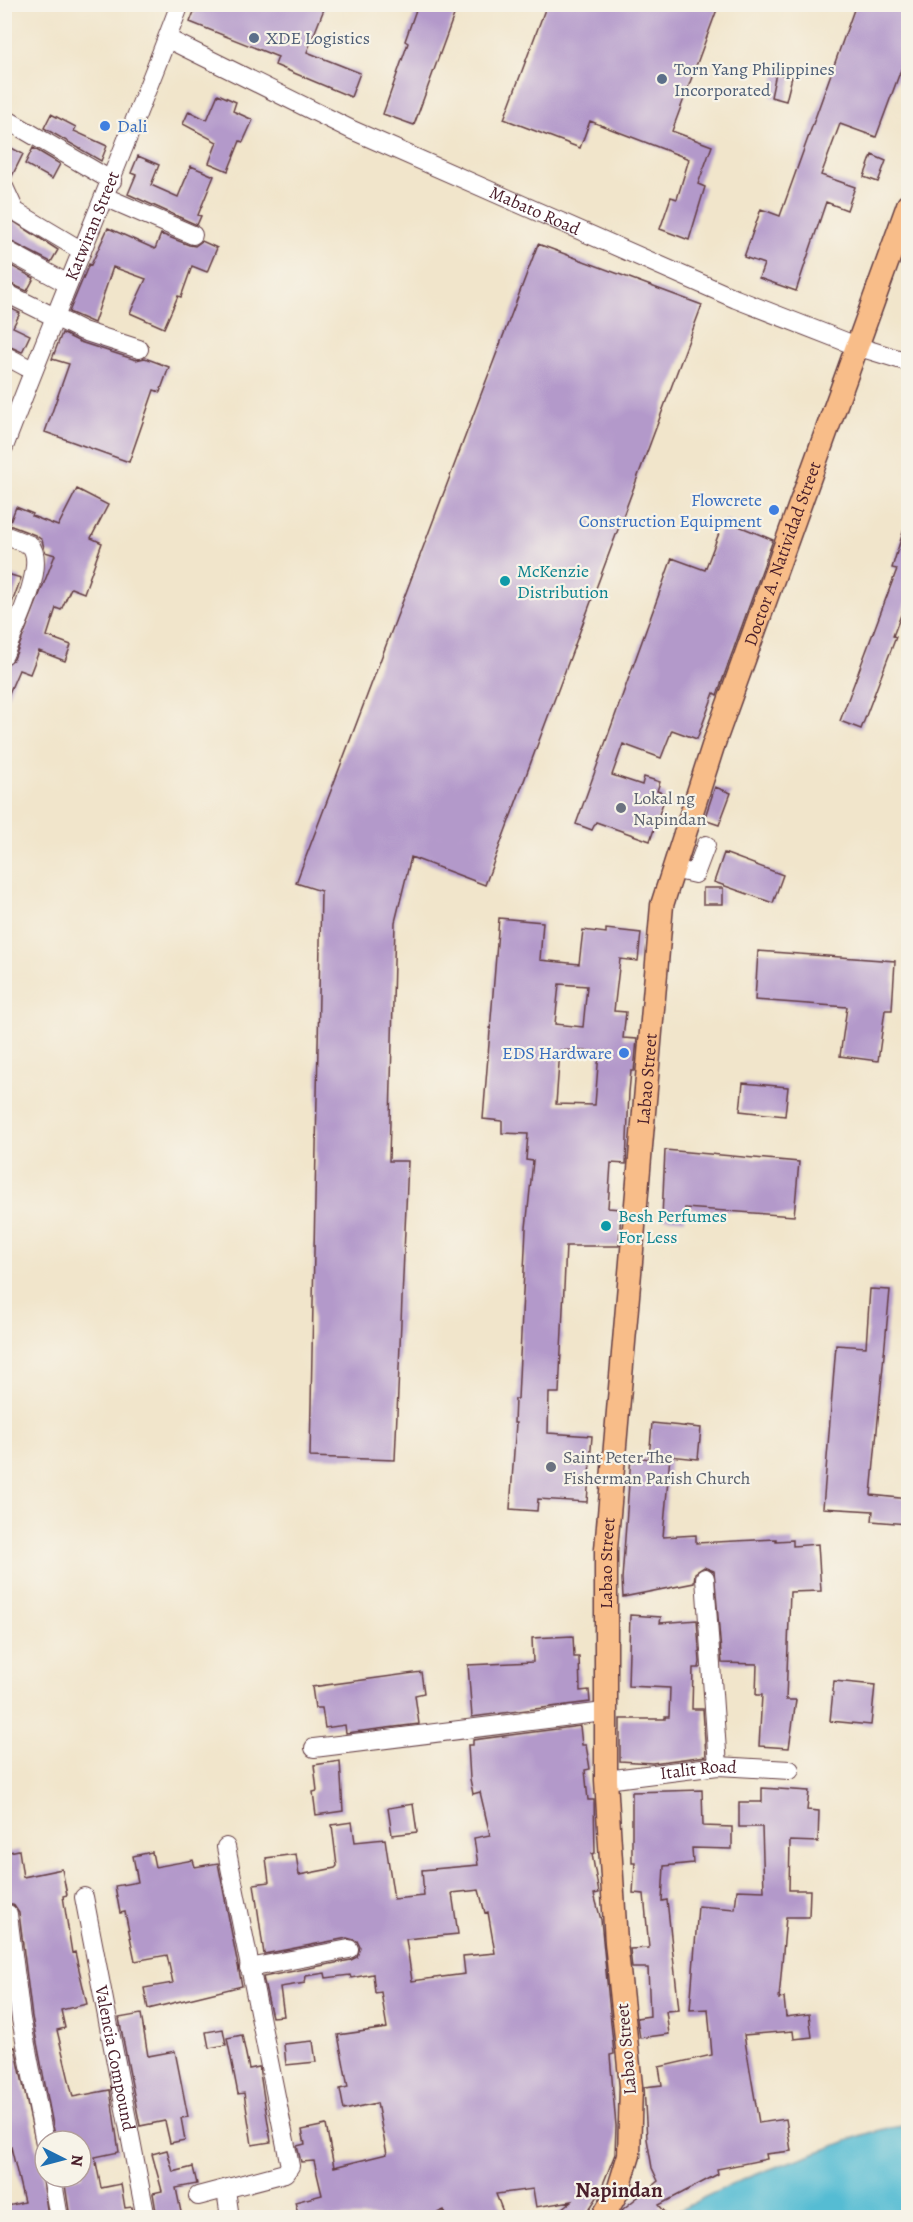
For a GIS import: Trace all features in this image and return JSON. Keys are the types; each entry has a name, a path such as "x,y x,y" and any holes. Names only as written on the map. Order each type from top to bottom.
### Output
{"main road":[{"name":"Doctor A. Natividad Street","path":"662,905 714,743 909,205"},
{"name":"Labao Street","path":"602,2217 618,2191 629,2155 631,2086 616,1942 606,1780 604,1712 606,1549 662,905"}],"street":[{"name":"Katwiran Street","path":"6,437 53,318 109,189 180,4"},
{"name":"Mabato Road","path":"168,39 370,138 736,299 859,347 909,362"},
{"path":"4,118 109,189 193,235"},
{"path":"4,187 15,211 82,250"},
{"path":"4,249 68,284"},
{"path":"4,292 53,318 139,350"},
{"path":"4,355 32,370"},
{"path":"4,536 30,545 36,559 35,574 4,655"},
{"path":"673,868 695,874 706,845"},
{"path":"705,1578 718,1766"},
{"path":"314,1748 604,1712"},
{"name":"Italit Road","path":"606,1780 718,1766 790,1770"},
{"path":"198,2196 285,2173 290,2166 249,1968 237,1891 226,1847"},
{"name":"Valencia Compound","path":"84,1898 146,2217"},
{"path":"8,1914 13,2020 41,2129"},
{"path":"249,1968 349,1949"},
{"path":"54,2189 60,2217"},
{"path":"226,2190 230,2217"}],"water":[{"path":"908,2126 908,2217 668,2217 707,2196 767,2170 868,2134 888,2128"}],"building":[{"path":"197,4 326,4 307,52 360,73 351,97 275,65 278,57 190,22"},
{"path":"418,4 458,4 414,125 383,114 408,43 405,41"},
{"path":"547,4 719,4 672,131 712,146 698,184 705,187 689,240 660,229 671,197 677,199 689,159 590,121 580,148 504,119"},
{"path":"856,4 909,4 909,48 876,137 840,124 821,175 855,187 847,210 826,202 796,291 759,278 764,264 744,257 761,209 780,216"},
{"path":"776,73 792,77 786,101 771,97"},
{"path":"218,94 236,102 233,111 253,120 243,142 240,141 228,171 209,163 217,142 183,124 189,111 207,120"},
{"path":"51,114 76,127 74,131 107,146 101,161 44,128"},
{"path":"4,144 23,154 11,178 4,176"},
{"path":"33,148 60,164 52,179 25,164"},
{"path":"872,155 886,161 878,182 864,177"},
{"path":"138,156 159,165 151,185 178,197 191,166 214,176 198,215 201,216 197,225 128,194 136,175 131,173"},
{"path":"4,215 58,250 51,262 4,238"},
{"path":"108,228 155,249 161,234 189,245 195,246 202,241 217,248 207,272 192,266 181,297 178,296 164,328 130,313 146,279 113,267 94,323 69,312 89,264 91,265"},
{"name":"McKenzie Distribution","path":"538,244 702,305 485,885 411,857 395,922 389,1161 408,1161 395,1460 310,1457 321,891 296,883"},
{"path":"4,262 34,278 27,291 4,281"},
{"path":"4,305 20,313 13,327 30,335 22,352 4,344"},
{"path":"62,333 80,342 136,360 145,358 169,367 160,392 154,390 129,462 45,432 69,364 52,359"},
{"path":"77,489 108,505 91,538 102,543 84,593 71,588 61,610 56,608 47,636 71,645 65,661 39,651 30,674 19,670 4,705 4,666 14,659 55,555 45,552 42,540 35,535 9,525 16,507 58,526"},
{"path":"724,520 773,540 717,695 714,693 697,739 672,730 661,758 623,744 612,775 642,785 644,777 660,782 657,791 666,794 650,841 596,822 592,830 576,824 672,558 705,570"},
{"path":"905,526 909,527 909,594 893,636 896,637 861,729 840,721 897,569 892,568"},
{"path":"4,573 21,578 4,625"},
{"path":"715,787 731,793 719,825 704,820"},
{"path":"724,853 783,875 773,903 714,882"},
{"path":"703,888 723,888 723,904 703,904"},
{"path":"499,918 543,922 540,960 579,964 583,930 606,933 606,929 641,933 638,961 620,959 614,1011 626,1012 623,1038 637,1039 634,1071 631,1071 629,1092 626,1164 611,1163 608,1208 621,1209 619,1246 566,1246 559,1393 549,1393 548,1433 592,1436 587,1502 538,1499 537,1511 510,1509 526,1228 533,1161 526,1160 528,1134 502,1133 502,1121 483,1119","holes":["559,984 587,986 583,1027 555,1024","560,1050 599,1052 595,1105 556,1104"]},
{"path":"758,951 895,961 892,1010 885,1010 878,1061 840,1056 847,1007 755,1000"},
{"path":"743,1083 788,1087 785,1116 740,1111"},
{"path":"665,1150 799,1162 794,1216 685,1208 685,1220 662,1218"},
{"path":"870,1289 890,1290 871,1495 909,1499 907,1524 872,1521 873,1511 823,1508 836,1345 866,1347"},
{"path":"652,1423 701,1428 698,1459 670,1456 663,1537 696,1535 696,1543 776,1539 776,1541 793,1540 793,1546 818,1544 821,1591 790,1592 786,1700 796,1700 789,1748 759,1746 762,1695 756,1695 757,1664 722,1663 714,1571 704,1567 695,1573 694,1583 623,1597 622,1579 631,1456 649,1459"},
{"path":"630,1615 661,1617 660,1623 697,1620 700,1662 699,1668 693,1668 692,1709 703,1709 706,1756 652,1763 620,1761 620,1719 665,1719 669,1717 670,1688 628,1686"},
{"path":"573,1636 574,1657 579,1657 580,1691 589,1690 590,1702 472,1717 468,1665 533,1662 532,1638"},
{"path":"421,1672 424,1693 415,1695 419,1724 346,1733 345,1725 325,1728 322,1708 315,1708 312,1687"},
{"path":"834,1681 875,1685 871,1725 830,1721"},
{"path":"580,1726 582,1745 586,1745 590,1769 585,1770 588,1800 594,1800 595,1853 592,1854 599,1893 594,1894 601,1920 614,2054 610,2055 616,2126 615,2154 602,2190 584,2217 552,2217 572,2201 536,2207 533,2189 496,2194 505,2217 447,2217 444,2210 428,2217 299,2217 295,2202 322,2195 314,2161 301,2162 297,2146 305,2144 302,2130 326,2125 334,2167 387,2154 377,2103 344,2110 340,2089 348,2087 338,2035 387,2028 381,1992 375,1993 373,1974 351,1978 350,1975 326,1978 325,1973 306,1976 305,1983 280,1987 284,2016 272,2017 263,1977 351,1960 357,1957 360,1947 357,1941 347,1938 264,1954 254,1884 269,1882 266,1858 296,1854 299,1875 335,1868 337,1866 332,1825 352,1822 355,1842 385,1839 394,1899 424,1896 422,1870 478,1865 474,1838 490,1835 480,1792 473,1794 470,1779 468,1745 473,1745 473,1740","holes":["479,1890 485,1913 488,1912 495,1953 463,1956 465,1974 412,1981 406,1939 458,1934 452,1893"]},
{"path":"340,1761 343,1811 316,1815 313,1792 317,1791 314,1765"},
{"path":"762,1788 809,1791 807,1810 819,1811 818,1842 790,1841 789,1890 810,1890 809,1917 786,1917 779,1999 784,1998 786,2017 809,2014 812,2037 794,2039 793,2031 744,2035 759,2123 786,2119 791,2151 766,2154 767,2159 717,2169 718,2174 659,2205 665,2212 657,2217 618,2217 623,2209 658,2181 652,2168 647,2139 644,2087 662,2085 659,2067 712,2055 708,2009 690,2010 698,1906 735,1909 737,1890 764,1891 762,1827 739,1827 739,1802 762,1802"},
{"path":"702,1790 703,1826 732,1827 732,1849 692,1848 693,1863 664,1866 662,1901 667,1900 679,2010 666,2011 669,2034 640,2038 637,2018 650,2016 648,1968 632,1968 630,1949 649,1948 644,1894 633,1893 635,1863 632,1863 632,1792"},
{"path":"413,1804 417,1832 392,1835 388,1808"},
{"path":"19,1850 23,1877 62,1869 67,1895 63,1896 72,1953 75,1952 87,2004 61,2010 65,2028 57,2030 73,2097 110,2090 119,2152 95,2157 101,2188 121,2184 125,2208 132,2207 134,2217 70,2217 66,2189 93,2189 93,2129 54,2129 32,2017 19,1913 13,1904 4,1904 4,1853"},
{"path":"152,1852 155,1867 193,1860 195,1867 218,1863 242,1986 148,2009 144,1988 173,1983 167,1955 135,1961 125,1912 120,1913 115,1886 138,1882 133,1856"},
{"path":"141,2014 148,2056 175,2051 188,2117 181,2118 185,2140 170,2143 165,2121 140,2126 119,2018"},
{"path":"223,2029 226,2045 209,2048 206,2032"},
{"path":"242,2035 249,2069 259,2067 271,2142 252,2145 244,2093 238,2094 227,2038"},
{"path":"313,2041 316,2062 286,2065 284,2044"},
{"path":"15,2047 33,2130 33,2189 44,2189 48,2217 4,2217 4,2207 24,2202 11,2147 4,2149 4,2048"},
{"path":"167,2150 173,2172 193,2167 197,2184 176,2188 182,2217 157,2217 153,2193 162,2191 152,2154"}],"place":[{"name":"XDE Logistics","path":"254,38"},
{"name":"Torn Yang Philippines Incorporated","path":"662,79"},
{"name":"Dali","path":"105,126"},
{"name":"Flowcrete Construction Equipment","path":"774,510"},
{"name":"McKenzie Distribution","path":"505,581"},
{"name":"Lokal ng Napindan","path":"621,808"},
{"name":"EDS Hardware","path":"624,1053"},
{"name":"Besh Perfumes For Less","path":"606,1226"},
{"name":"Saint Peter The Fisherman Parish Church","path":"551,1467"}],"district":[{"name":"Napindan","path":"619,2190"}]}
